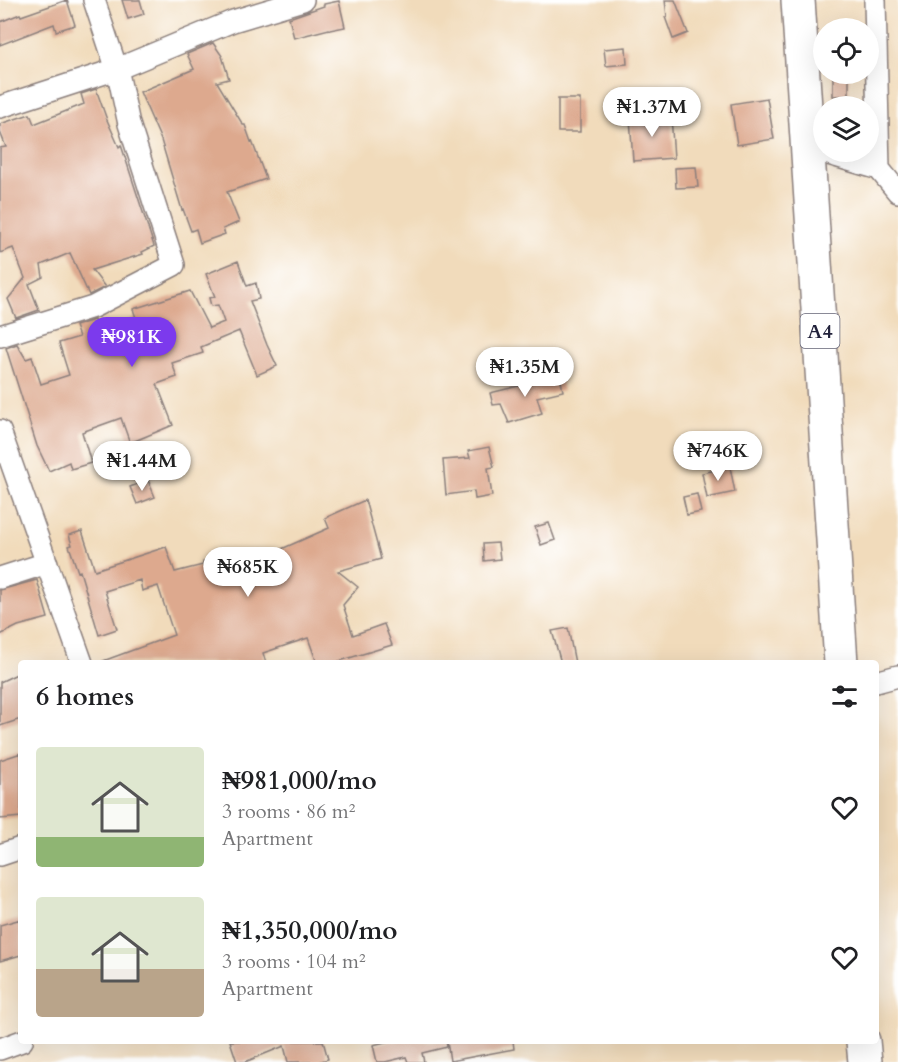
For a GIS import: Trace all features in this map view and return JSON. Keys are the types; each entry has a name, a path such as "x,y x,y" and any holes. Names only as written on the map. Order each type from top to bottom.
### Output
{"highway":[{"name":"A4","path":"798,0 842,660"},
{"path":"863,1044 865,1062"}],"street":[{"path":"0,336 93,307 174,265 129,124 117,69 94,0"},
{"path":"0,107 117,69 233,21 303,0"},
{"path":"875,0 879,169"},
{"path":"808,148 879,169 898,192"},
{"path":"0,431 81,660"},
{"path":"0,578 47,563"},
{"path":"879,680 898,676"},
{"path":"0,855 18,849"},
{"path":"0,1049 18,1042"}],"building":[{"path":"67,0 75,25 56,31 54,24 0,45 0,22"},
{"path":"122,0 140,0 144,14 128,19"},
{"path":"665,0 675,0 688,33 673,39 665,17 667,17"},
{"path":"339,1 345,27 294,38 289,18 324,6 324,4"},
{"path":"213,43 222,56 229,79 217,82 245,125 266,179 227,192 239,222 223,229 225,234 200,243 196,229 191,231 182,210 161,140 140,92 194,69 187,54"},
{"path":"626,47 627,64 606,66 604,49"},
{"path":"833,84 849,84 849,96 833,96"},
{"path":"96,89 119,147 121,145 154,246 142,252 143,254 92,270 105,287 89,295 70,253 41,265 43,277 29,284 39,310 16,318 8,299 25,278 13,248 0,253 0,148 6,147 0,132 0,124 30,114 34,124 84,104 81,94"},
{"path":"767,98 774,139 737,145 731,104"},
{"path":"558,99 580,99 580,132 558,132"},
{"path":"671,116 674,158 633,161 630,118"},
{"path":"696,167 698,187 676,188 675,168"},
{"path":"238,261 247,286 256,283 259,299 250,301 277,366 257,375 239,331 201,347 203,353 172,363 177,377 157,384 173,425 130,443 121,418 82,432 91,463 71,469 69,462 49,471 37,446 6,348 17,344 26,359 32,357 41,384 69,375 59,343 79,337 75,326 94,320 98,331 136,318 133,309 190,291 209,328 224,322 218,305 211,306 209,298 215,297 206,274"},
{"path":"560,376 563,391 537,397 542,413 509,423 501,404 493,405 490,393"},
{"path":"489,447 494,467 488,468 492,496 475,499 474,491 446,495 443,460 470,458 468,451"},
{"path":"730,467 735,492 707,498 702,473"},
{"path":"148,480 155,497 137,504 130,487"},
{"path":"697,494 701,512 687,515 683,497"},
{"path":"365,500 381,559 338,571 358,587 343,605 353,635 384,624 392,645 343,660 316,660 308,638 263,653 265,660 106,660 174,635 158,586 142,591 140,580 105,591 117,629 99,635 80,571 78,572 69,546 72,545 69,535 82,531 95,570 166,547 175,572 203,565 203,562 236,552 239,561 266,551 268,555 329,528 325,518"},
{"path":"549,523 555,540 541,545 535,527"},
{"path":"498,543 500,559 484,561 483,544"},
{"path":"37,580 48,618 18,626 0,635 0,590"},
{"path":"568,628 574,660 560,660 552,631"},
{"path":"18,673 18,720 0,726 0,682"},
{"path":"18,754 18,817 0,819 0,760"},
{"path":"18,920 18,956 0,961 0,925"},
{"path":"231,1044 324,1044 328,1059 318,1062 288,1062 284,1046 245,1062 237,1062"},
{"path":"446,1044 447,1047 422,1053 424,1062 408,1062 406,1057 377,1062 373,1045"},
{"path":"447,1044 513,1044 514,1049 450,1061"}]}
